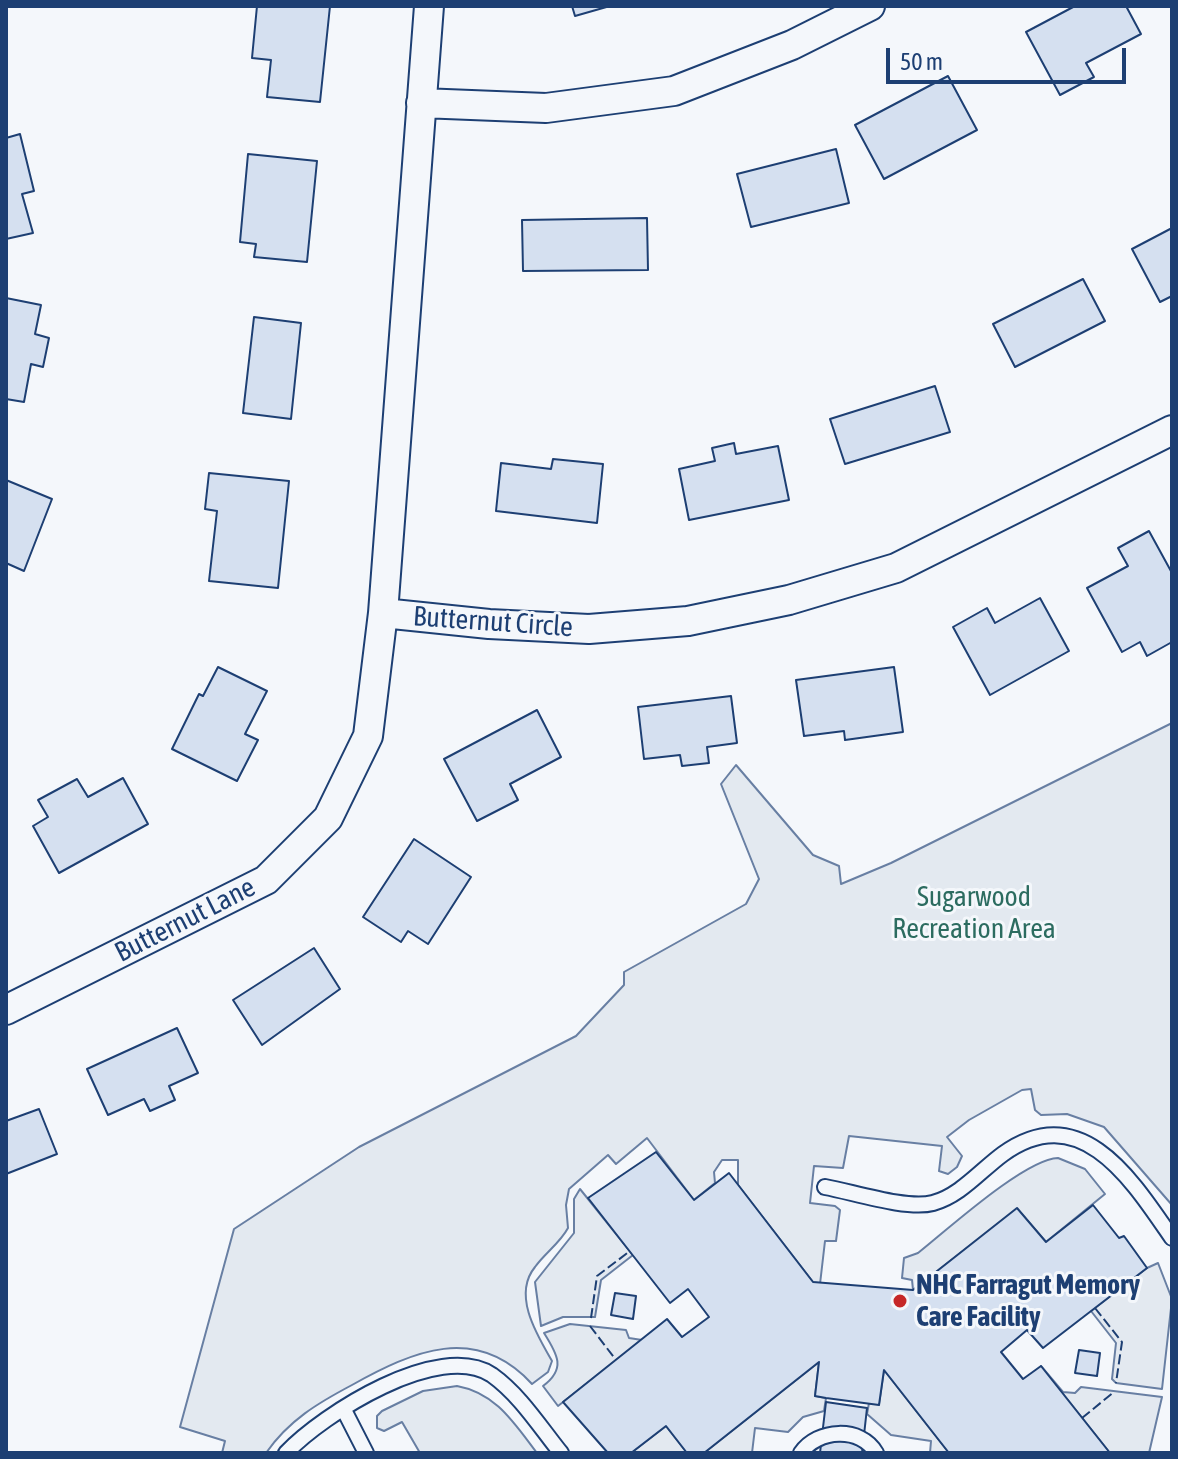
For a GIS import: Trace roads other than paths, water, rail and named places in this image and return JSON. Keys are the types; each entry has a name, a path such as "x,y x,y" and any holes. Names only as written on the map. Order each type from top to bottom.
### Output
{"street":[{"name":"Butternut Circle","path":"429,6 383,613 489,624 589,629 688,621 789,600 896,568 1172,430"},
{"path":"421,103 546,108 674,91 792,45 870,6"},
{"name":"Butternut Lane","path":"6,1010 266,880 328,818 368,736 383,613"}],"lane":[{"path":"825,1187 917,1204 934,1203 956,1192 1017,1145 1047,1135 1065,1136 1082,1139 1108,1156 1172,1238"},
{"path":"286,1453 307,1431 405,1375 460,1364 490,1374 522,1403 561,1453"},
{"path":"344,1410 366,1453"},
{"path":"801,1453 808,1443 826,1434 861,1439 876,1453"}],"place":[{"name":"NHC Farragut Memory Care Facility","path":"900,1301"}],"park label":[{"name":"Sugarwood Recreation Area","path":"974,913"}]}
